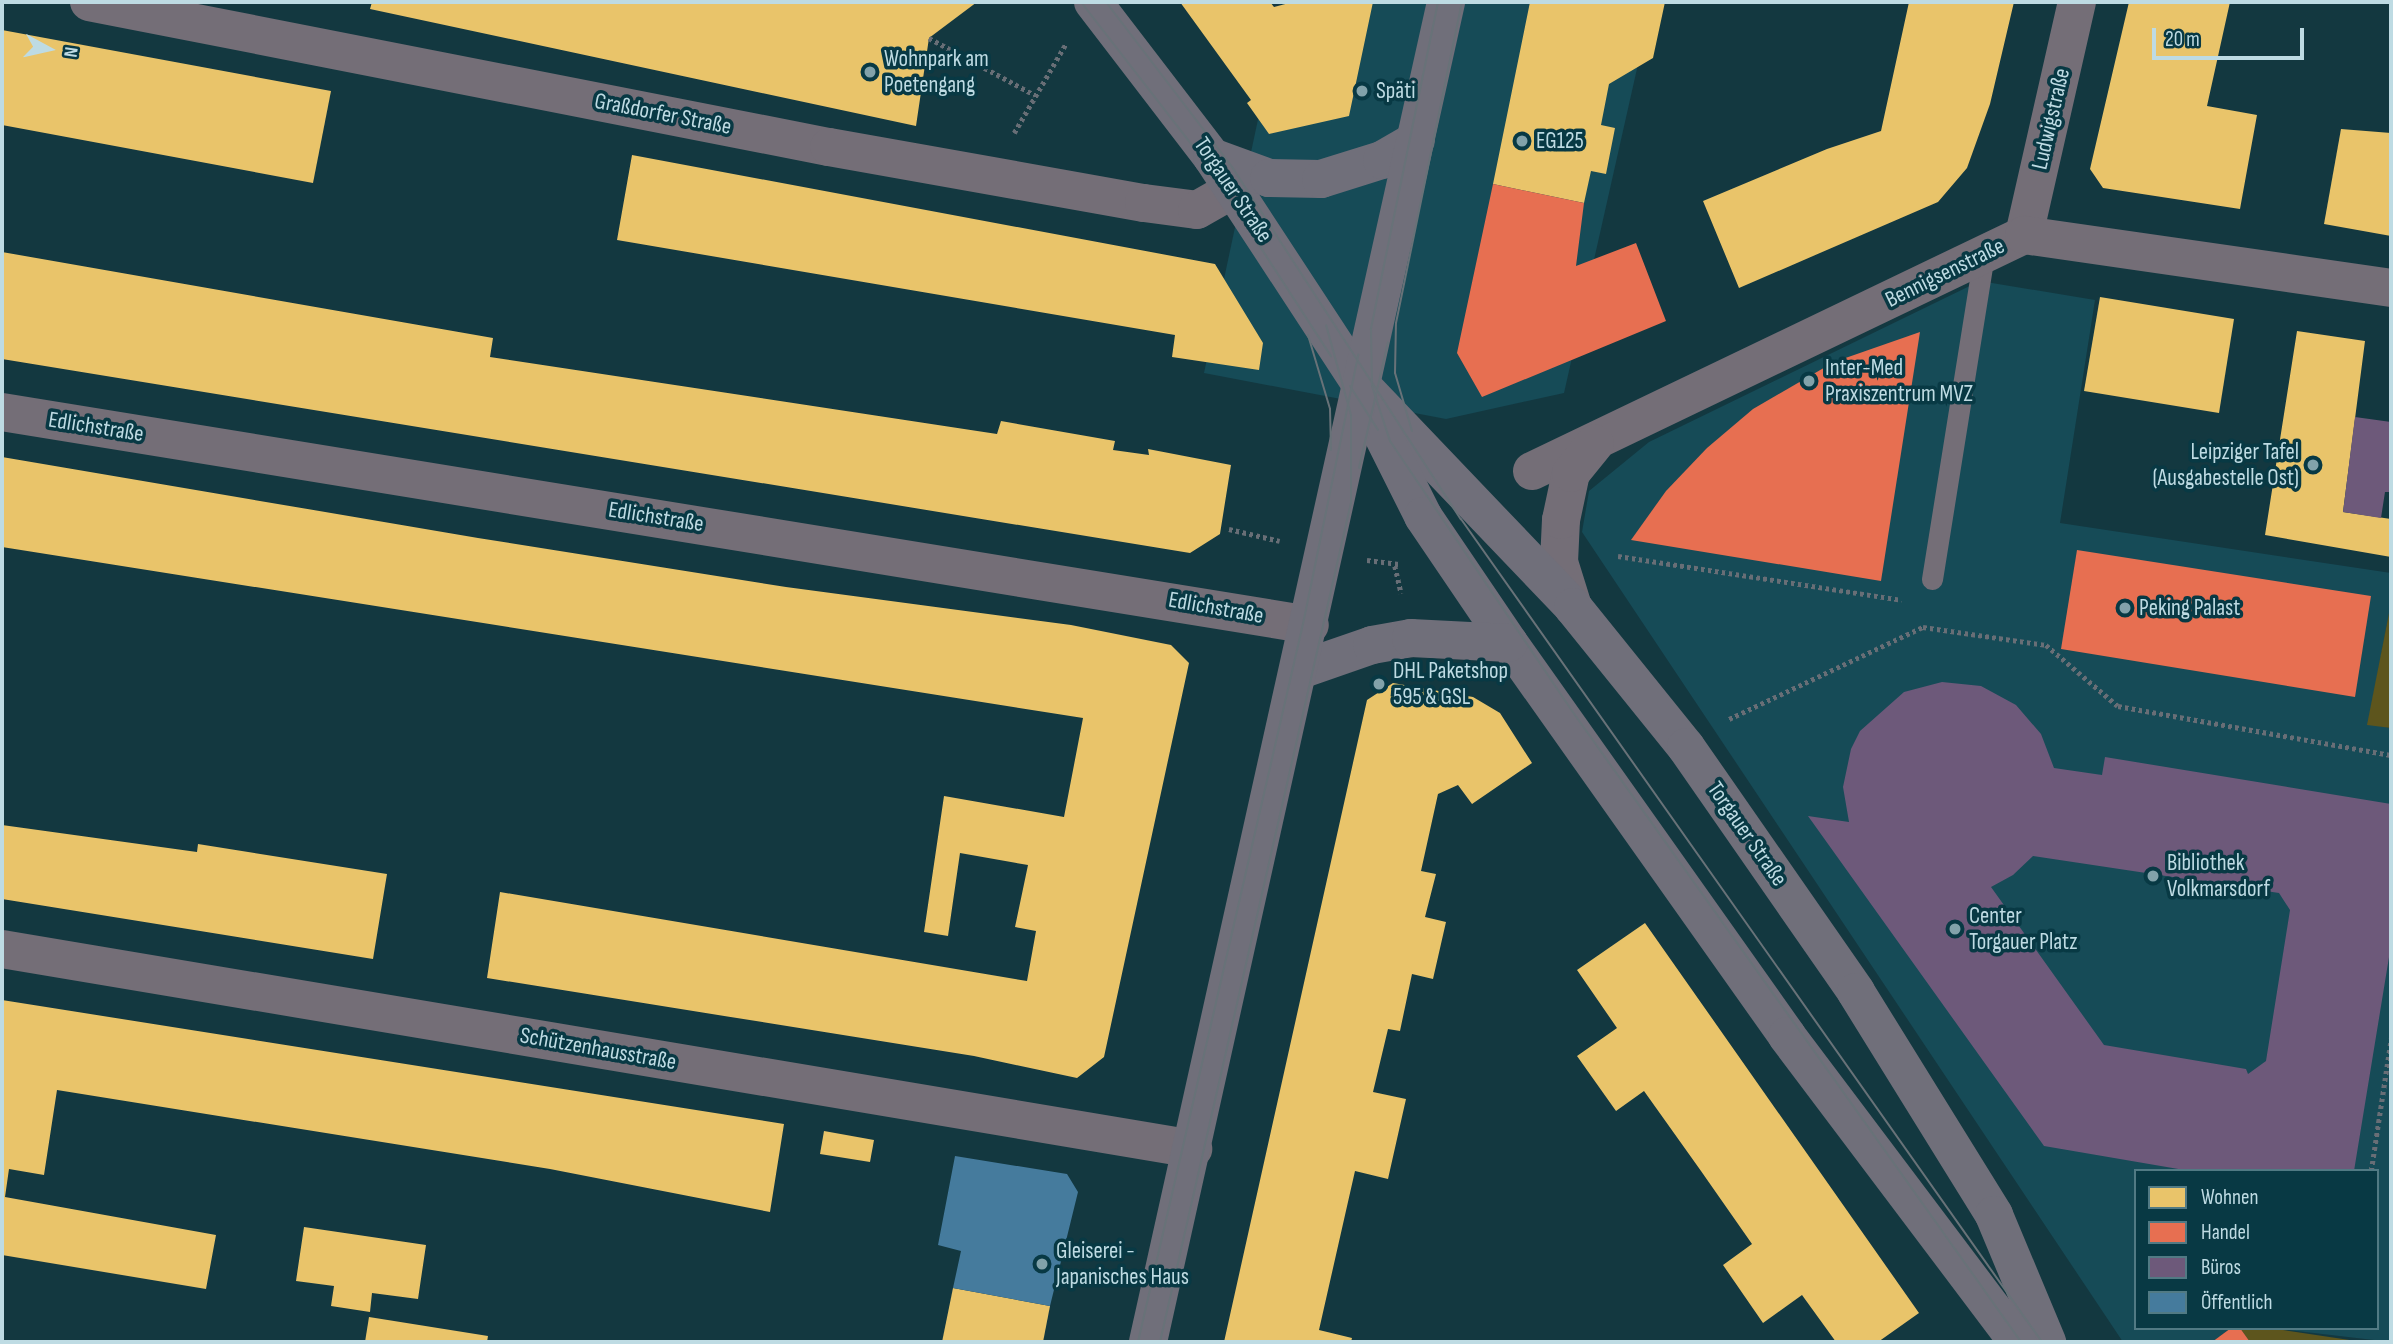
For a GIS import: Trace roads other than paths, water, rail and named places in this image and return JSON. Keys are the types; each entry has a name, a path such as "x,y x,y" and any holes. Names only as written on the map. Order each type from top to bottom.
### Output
{"main road":[{"name":"Torgauer Straße","path":"1093,2 1234,189 1362,386 1423,516 1509,643 1787,1036 2018,1342"},
{"path":"1148,1342 1300,670 1446,2"},
{"path":"1212,158 1269,178 1321,179 1382,160 1416,140"},
{"name":"Torgauer Straße","path":"1362,386 1573,607 1630,671 1686,747 1856,992 1994,1215 2047,1342"},
{"path":"1300,670 1373,645 1411,638 1509,643"}],"street":[{"name":"Graßdorfer Straße","path":"89,2 828,147 1189,210 1204,208 1234,189"},
{"name":"Ludwigstraße","path":"2024,235 2077,2"},
{"name":"Bennigsenstraße","path":"1532,471 2024,235 2391,288"},
{"name":"Edlichstraße","path":"2,412 1310,625"},
{"path":"1573,607 1559,562 1565,491 1577,460 1599,439"},
{"name":"Schützenhausstraße","path":"2,949 1193,1149"}],"lane":[{"path":"1932,579 1984,255"}],"tram line":[{"path":"1081,2 1206,163 1331,356"},
{"path":"1106,2 1232,167 1461,519 2042,1342"},
{"path":"1438,2 1371,329 1372,386 1390,441 1570,708 2021,1342"},
{"path":"1412,431 1395,373 1396,323 1462,2"},
{"path":"1160,1342 1351,503 1351,415 1326,325"},
{"path":"1308,335 1330,409 1331,450"},
{"path":"1359,468 1388,342"},
{"path":"1138,1342 1303,624 1358,355"},
{"path":"1350,386 1378,430"}],"place":[{"name":"Wohnpark am Poetengang","path":"870,72"},
{"name":"Späti","path":"1362,91"},
{"name":"EG125","path":"1522,141"},
{"name":"Inter-Med Praxiszentrum MVZ","path":"1809,381"},
{"name":"Leipziger Tafel (Ausgabestelle Ost)","path":"2313,465"},
{"name":"Peking Palast","path":"2125,608"},
{"name":"DHL Paketshop 595 & GSL","path":"1379,684"},
{"name":"Bibliothek Volkmarsdorf","path":"2153,876"},
{"name":"Center Torgauer Platz","path":"1955,929"},
{"name":"Gleiserei - Japanisches Haus","path":"1042,1264"}]}
